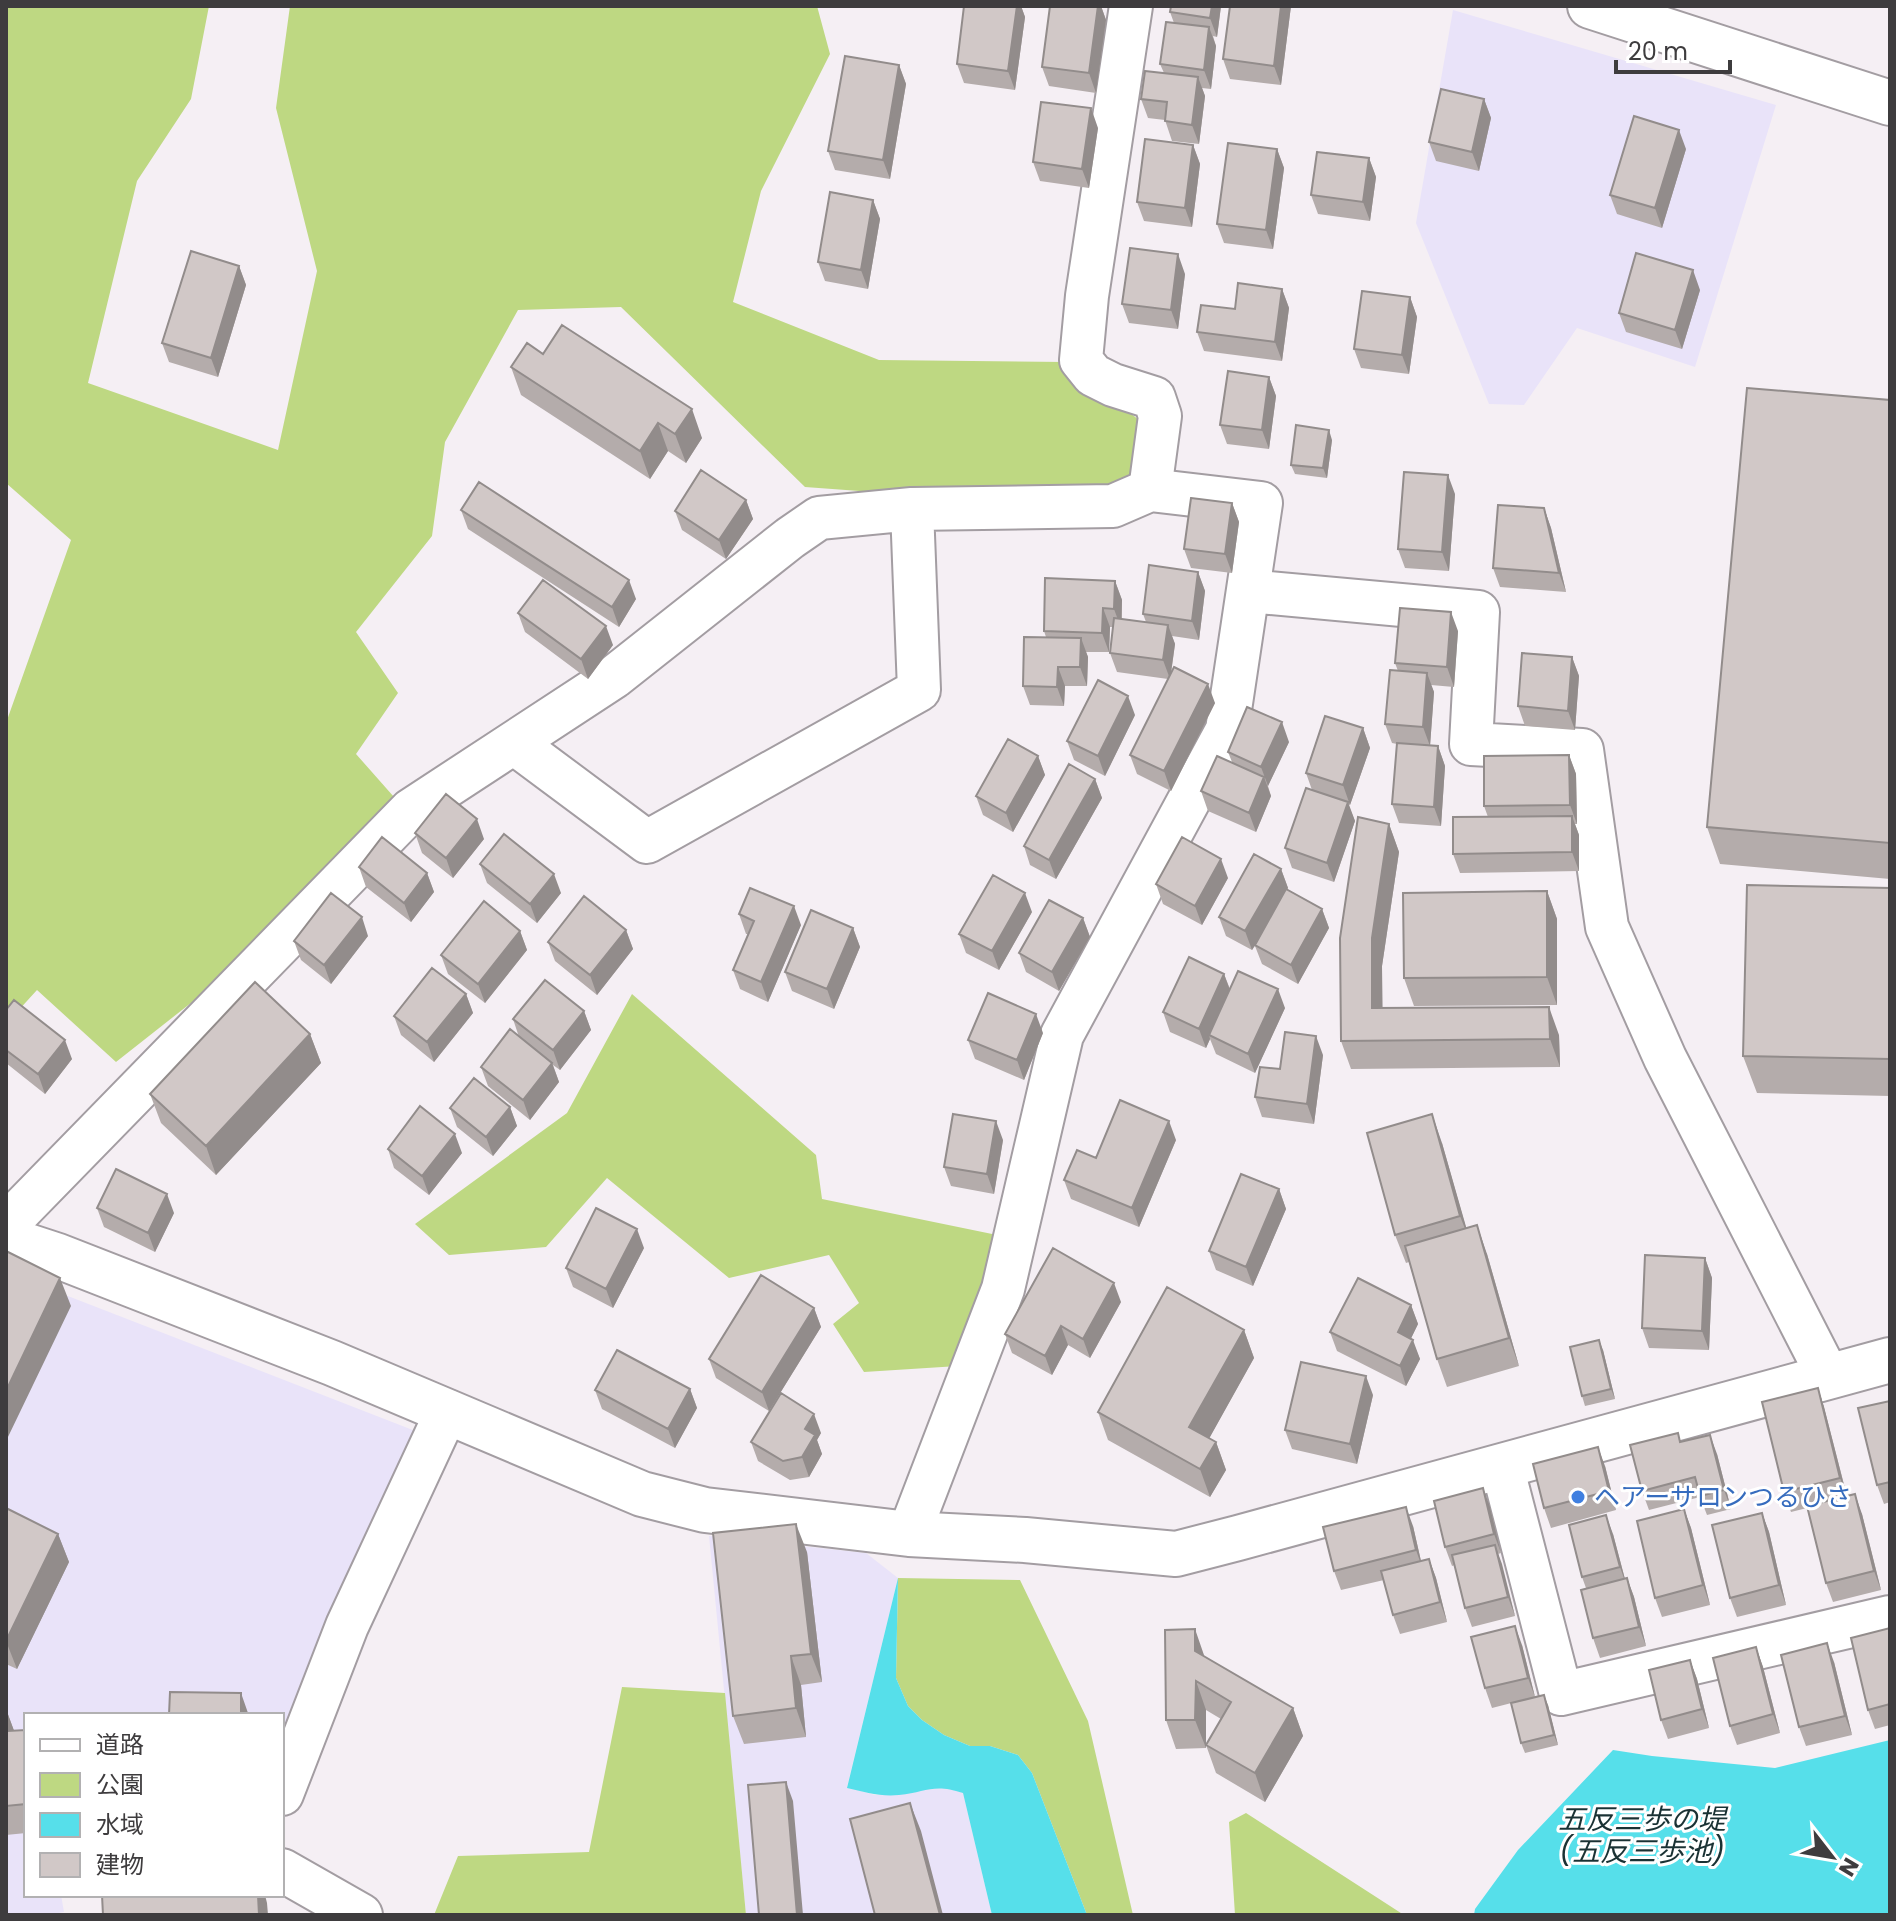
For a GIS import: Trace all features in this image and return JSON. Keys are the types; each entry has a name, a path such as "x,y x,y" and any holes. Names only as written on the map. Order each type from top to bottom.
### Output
{"street":[{"path":"1131,6 1087,296 1081,360 1093,375 1154,398 1160,416 1150,490"},
{"path":"1590,6 1890,103"},
{"path":"6,1225 411,810 614,677 819,518 912,509 1113,506 1150,490 1261,503 1227,730 1062,1035 1003,1289 909,1534"},
{"path":"514,743 647,842 919,690 912,509"},
{"path":"1248,591 1478,612 1471,744 1582,750 1607,927 1665,1058 1828,1376"},
{"path":"6,1239 58,1256 318,1357 642,1494 705,1510 909,1534 1025,1540 1176,1554 1890,1360"},
{"path":"284,1789 347,1626 447,1411"},
{"path":"1502,1466 1561,1694 1890,1617"},
{"path":"284,1871 361,1915"}],"shaded area":[{"path":"1453,10 1776,105 1695,367 1577,328 1524,405 1489,404 1416,223"},
{"path":"6,1272 423,1434 284,1738 284,1713 24,1713 24,1897 61,1897 64,1912 6,1915"},
{"path":"709,1536 866,1553 898,1578 847,1787 875,1795 898,1795 946,1787 963,1793 992,1915 746,1915"}],"green space":[{"path":"6,6 209,6 191,99 137,181 88,383 278,450 317,271 276,108 290,6 817,6 830,54 761,191 733,302 879,360 1065,362 1139,420 1135,485 914,495 805,487 621,307 518,310 445,442 432,536 356,632 398,693 356,754 394,797 215,984 116,1062 37,990 6,1024 6,723 71,540 6,483"},
{"path":"632,994 816,1155 822,1199 997,1235 958,1366 864,1372 833,1324 859,1303 829,1255 729,1278 607,1178 546,1247 449,1255 415,1224 567,1113"},
{"path":"898,1578 1020,1580 1088,1721 1133,1915 1087,1915 1032,1773 1018,1755 990,1746 970,1746 944,1735 908,1706 896,1678"},
{"path":"622,1687 725,1693 746,1915 434,1915 458,1856 589,1852"},
{"path":"1246,1813 1404,1915 1235,1915 1229,1822"}],"water":[{"path":"898,1578 896,1678 908,1706 944,1735 970,1746 990,1746 1018,1755 1032,1773 1087,1915 992,1915 963,1793 937,1788 886,1795 847,1788"},
{"name":"五反三歩の堤 (五反三歩池)","path":"1890,1740 1890,1915 1474,1915 1475,1909 1518,1850 1613,1750 1775,1768"}],"building":[{"path":"964,6 1017,6 1008,71 957,64"},
{"path":"1050,6 1098,6 1089,73 1042,67"},
{"path":"1171,6 1212,6 1210,18 1170,12"},
{"path":"1230,6 1281,6 1274,66 1223,59"},
{"path":"1166,22 1209,27 1204,70 1160,64"},
{"path":"845,56 899,65 883,160 828,151"},
{"path":"1145,71 1198,77 1192,125 1165,121 1167,102 1141,99"},
{"path":"1441,89 1484,99 1472,152 1429,142"},
{"path":"1041,102 1091,108 1082,169 1033,162"},
{"path":"1634,116 1679,130 1655,208 1610,195"},
{"path":"1145,139 1193,145 1185,208 1137,202"},
{"path":"1228,143 1277,149 1266,230 1217,224"},
{"path":"1317,152 1369,158 1363,202 1311,195"},
{"path":"830,192 873,200 861,270 818,262"},
{"path":"1130,248 1178,254 1171,310 1122,304"},
{"path":"191,251 239,266 211,358 162,343"},
{"path":"1636,253 1693,270 1675,330 1619,313"},
{"path":"1238,283 1282,289 1275,342 1197,332 1201,305 1235,309"},
{"path":"1362,291 1410,297 1402,355 1354,349"},
{"path":"562,325 692,409 675,434 658,423 640,451 511,367 527,343 543,354"},
{"path":"1228,371 1269,377 1262,430 1220,425"},
{"path":"1747,388 1890,400 1890,843 1707,827"},
{"path":"1296,425 1329,430 1323,468 1291,465"},
{"path":"701,470 746,500 719,540 675,511"},
{"path":"1404,472 1448,475 1442,552 1398,549"},
{"path":"479,482 629,580 612,607 461,510"},
{"path":"1191,498 1232,503 1225,554 1184,549"},
{"path":"1498,505 1544,508 1559,573 1493,568"},
{"path":"1149,565 1198,572 1192,621 1143,614"},
{"path":"1045,578 1115,581 1114,609 1103,608 1102,633 1044,631"},
{"path":"543,580 606,626 581,659 518,613"},
{"path":"1400,608 1451,612 1447,667 1395,663"},
{"path":"1114,618 1168,625 1163,660 1110,653"},
{"path":"1024,637 1081,638 1080,667 1058,667 1057,687 1023,686"},
{"path":"1522,653 1572,657 1568,711 1518,706"},
{"path":"1174,667 1208,684 1164,771 1130,755"},
{"path":"1390,670 1427,673 1423,727 1385,724"},
{"path":"1098,680 1128,696 1098,756 1067,741"},
{"path":"1247,707 1282,722 1261,767 1228,752"},
{"path":"1325,716 1363,728 1343,785 1306,773"},
{"path":"1008,739 1038,756 1006,813 976,796"},
{"path":"1397,743 1438,746 1434,807 1392,804"},
{"path":"1569,755 1570,805 1484,806 1484,756"},
{"path":"1217,756 1264,777 1249,813 1201,791"},
{"path":"1069,764 1095,779 1049,860 1024,846"},
{"path":"1306,788 1348,802 1327,863 1285,848"},
{"path":"446,794 477,819 446,858 415,833"},
{"path":"1572,816 1572,852 1453,854 1453,817"},
{"path":"1358,817 1389,824 1372,938 1372,1008 1549,1007 1550,1039 1341,1041 1340,938"},
{"path":"504,834 554,874 530,904 480,864"},
{"path":"382,837 427,873 404,903 359,867"},
{"path":"1182,837 1221,859 1195,906 1156,884"},
{"path":"1254,854 1281,869 1245,931 1219,917"},
{"path":"993,875 1025,893 992,951 959,934"},
{"path":"1747,885 1890,888 1890,1059 1743,1056"},
{"path":"750,888 794,906 761,982 733,970 754,921 739,914"},
{"path":"1286,889 1322,909 1291,965 1255,945"},
{"path":"1547,891 1547,977 1404,978 1403,893"},
{"path":"331,893 362,917 324,965 294,941"},
{"path":"584,896 626,930 590,975 548,942"},
{"path":"1049,900 1083,918 1052,972 1019,953"},
{"path":"484,901 520,931 478,984 441,955"},
{"path":"811,910 853,928 827,989 785,972"},
{"path":"1189,957 1224,974 1199,1029 1163,1012"},
{"path":"432,968 466,994 427,1042 394,1016"},
{"path":"1238,971 1278,989 1248,1054 1209,1035"},
{"path":"545,980 584,1011 553,1050 513,1019"},
{"path":"255,982 310,1034 206,1146 150,1094"},
{"path":"988,993 1036,1014 1017,1060 968,1040"},
{"path":"14,1000 65,1040 38,1074 6,1050 6,1010"},
{"path":"510,1029 552,1063 523,1100 481,1067"},
{"path":"1285,1032 1316,1036 1307,1104 1255,1097 1260,1067 1280,1069"},
{"path":"474,1078 510,1107 486,1137 450,1108"},
{"path":"1120,1100 1169,1121 1132,1208 1064,1180 1077,1150 1096,1158"},
{"path":"420,1106 455,1134 422,1176 388,1149"},
{"path":"953,1114 996,1121 987,1174 944,1167"},
{"path":"1432,1114 1460,1216 1395,1235 1367,1133"},
{"path":"116,1169 167,1194 148,1233 97,1208"},
{"path":"1241,1174 1279,1189 1246,1267 1209,1251"},
{"path":"596,1208 637,1229 606,1289 566,1268"},
{"path":"1477,1225 1509,1338 1437,1359 1405,1246"},
{"path":"1053,1248 1114,1283 1083,1339 1061,1326 1045,1356 1005,1334"},
{"path":"6,1251 60,1278 6,1391"},
{"path":"1645,1255 1705,1258 1702,1331 1642,1328"},
{"path":"761,1275 814,1308 762,1392 709,1359"},
{"path":"1358,1278 1411,1305 1398,1332 1413,1340 1400,1366 1330,1332"},
{"path":"1167,1287 1244,1330 1189,1427 1216,1442 1200,1469 1098,1412"},
{"path":"1599,1340 1611,1389 1582,1396 1570,1347"},
{"path":"617,1350 690,1389 668,1429 595,1390"},
{"path":"1301,1362 1366,1376 1350,1444 1285,1430"},
{"path":"1818,1388 1840,1478 1784,1492 1762,1402"},
{"path":"781,1393 814,1414 805,1429 815,1435 802,1457 783,1461 751,1442"},
{"path":"1890,1401 1890,1482 1877,1485 1858,1408"},
{"path":"1678,1433 1680,1442 1710,1435 1724,1490 1700,1496 1695,1477 1642,1491 1630,1445"},
{"path":"1598,1447 1609,1491 1544,1508 1533,1464"},
{"path":"1483,1488 1494,1534 1445,1547 1434,1501"},
{"path":"1855,1494 1874,1571 1826,1583 1807,1506"},
{"path":"1406,1507 1416,1550 1334,1571 1323,1527"},
{"path":"6,1508 58,1534 6,1641"},
{"path":"1684,1509 1703,1585 1655,1598 1637,1521"},
{"path":"1762,1513 1779,1585 1730,1598 1712,1525"},
{"path":"1606,1515 1620,1567 1582,1577 1569,1525"},
{"path":"796,1524 811,1654 791,1656 796,1708 733,1716 713,1533"},
{"path":"1495,1545 1508,1597 1465,1608 1452,1555"},
{"path":"1429,1559 1440,1602 1393,1615 1381,1571"},
{"path":"1627,1578 1639,1627 1593,1638 1581,1590"},
{"path":"1515,1626 1528,1678 1485,1688 1471,1637"},
{"path":"1890,1628 1890,1704 1868,1710 1851,1638"},
{"path":"1195,1629 1195,1651 1293,1708 1255,1773 1206,1745 1231,1702 1196,1681 1195,1720 1166,1720 1165,1630"},
{"path":"1827,1643 1845,1716 1799,1727 1781,1655"},
{"path":"1756,1647 1773,1714 1730,1726 1713,1658"},
{"path":"1690,1660 1702,1709 1661,1720 1649,1670"},
{"path":"170,1692 241,1693 241,1713 169,1713"},
{"path":"1544,1695 1554,1735 1521,1743 1511,1703"},
{"path":"6,1711 8,1731 24,1730 24,1804 6,1806"},
{"path":"786,1782 797,1915 759,1915 748,1785"},
{"path":"910,1803 940,1915 875,1915 850,1819"},
{"path":"102,1897 258,1897 259,1915 103,1915"}],"place":[{"name":"ヘアーサロンつるひさ","path":"1578,1497"}]}
